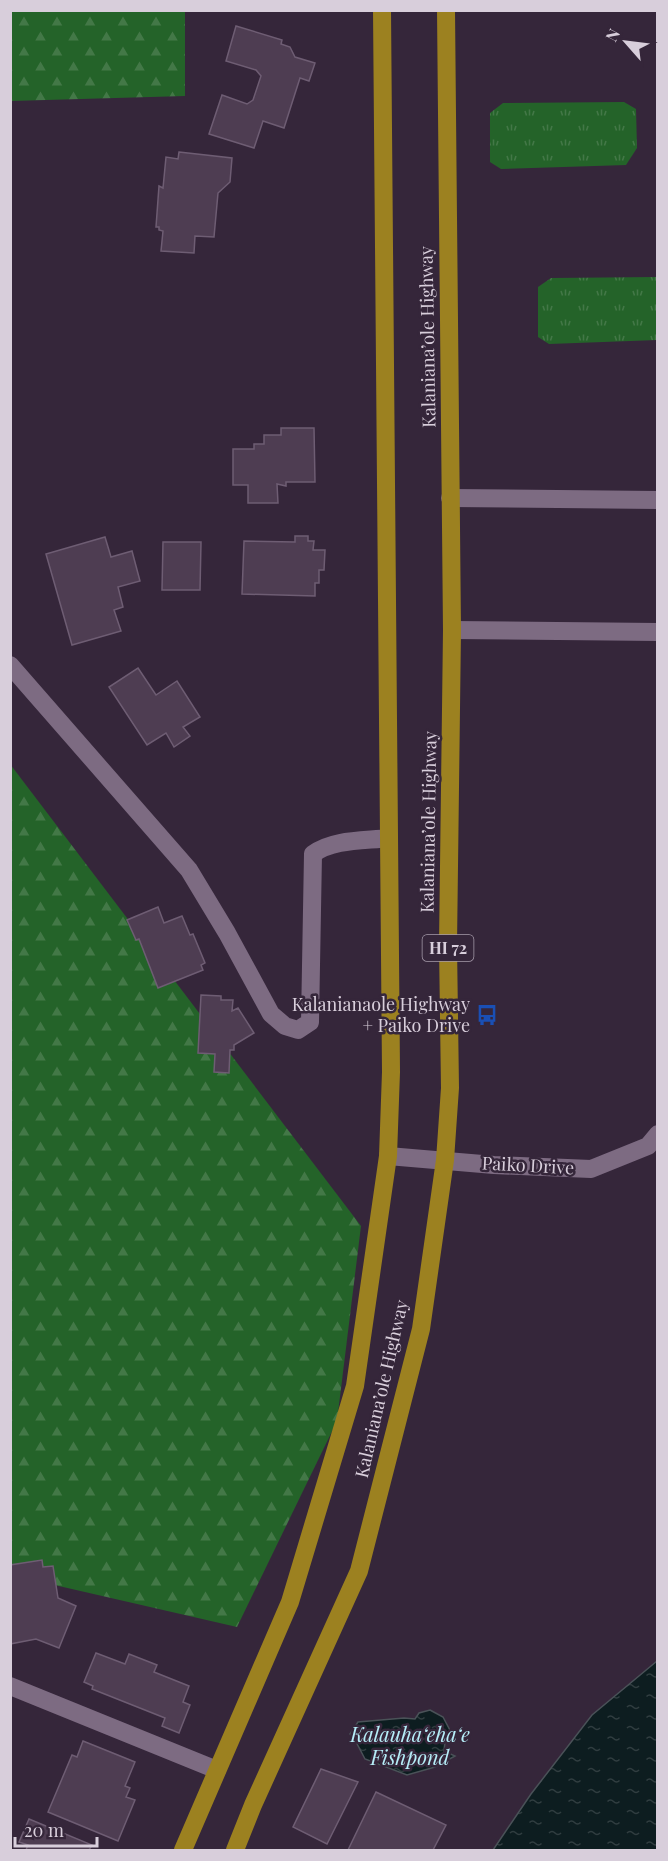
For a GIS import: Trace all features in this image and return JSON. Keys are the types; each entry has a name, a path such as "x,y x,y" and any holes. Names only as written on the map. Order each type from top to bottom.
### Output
{"highway":[{"name":"Kalaniana’ole Highway","path":"183,1851 290,1602 355,1386 388,1156 391,1072 382,10"},
{"name":"Kalaniana’ole Highway","path":"235,1851 359,1571 421,1329 445,1160 450,1088 448,945 452,630 446,10"}],"street":[{"path":"450,498 657,500"},
{"path":"452,630 657,632"},
{"path":"10,665 189,870 227,933 271,1014 285,1026 298,1030 310,1022 313,854 330,846 389,838"},
{"name":"Paiko Drive","path":"388,1156 494,1165 591,1169 648,1146 657,1134"},
{"path":"10,1686 217,1770"}],"green space":[{"path":"10,11 185,11 185,96 11,101"},
{"path":"624,102 636,109 637,148 626,165 501,169 490,162 490,113 503,103"},
{"path":"657,277 657,340 549,344 538,337 538,287 551,278"},
{"path":"10,764 361,1226 337,1421 237,1627 11,1575"}],"water":[{"path":"657,1661 657,1850 493,1850 531,1794 592,1715"},
{"name":"Kalauhaʻehaʻe Fishpond","path":"430,1710 443,1717 453,1736 445,1742 444,1751 455,1756 435,1767 407,1775 365,1759 350,1734 358,1722 415,1719 419,1713"}],"building":[{"path":"236,26 282,40 281,44 290,47 295,57 315,63 309,81 300,78 284,128 263,121 254,148 209,134 222,95 247,104 253,100 261,76 256,70 226,61"},
{"path":"179,152 232,158 230,182 218,193 214,237 195,236 194,253 161,251 163,231 156,227 159,186 163,188 166,157 178,159"},
{"path":"281,428 314,428 315,482 286,482 286,486 277,484 278,503 248,503 248,485 233,485 233,449 254,449 254,444 264,444 264,435 281,435"},
{"path":"295,536 308,536 308,541 314,541 313,550 325,550 324,570 319,570 319,583 315,583 315,596 242,594 244,541 295,542"},
{"path":"105,537 111,557 132,551 140,581 118,587 123,607 114,610 121,631 72,645 46,554"},
{"path":"163,542 201,542 200,590 162,590"},
{"path":"138,668 156,695 177,681 200,717 183,727 190,736 174,747 166,733 147,745 109,687"},
{"path":"158,907 164,923 182,916 190,935 193,934 205,963 201,965 203,970 158,988 139,939 136,940 127,920"},
{"path":"201,995 221,996 221,1000 233,1000 232,1011 238,1008 254,1033 234,1045 234,1050 230,1050 229,1073 214,1072 215,1054 198,1053"},
{"path":"42,1560 43,1567 53,1566 58,1598 76,1606 59,1648 36,1639 10,1644 10,1565"},
{"path":"96,1653 125,1664 129,1654 157,1665 154,1672 189,1686 183,1702 190,1705 179,1733 162,1726 165,1718 92,1689 93,1686 84,1682"},
{"path":"83,1741 135,1762 125,1786 130,1788 126,1797 135,1800 118,1841 48,1812 72,1755 77,1757"},
{"path":"321,1769 358,1782 327,1844 293,1827"},
{"path":"376,1792 446,1825 433,1850 348,1850"},
{"path":"29,1819 92,1845 89,1850 26,1850 28,1845 19,1842"}],"place":[{"name":"Kalanianaole Highway + Paiko Drive","path":"487,1015"}]}
